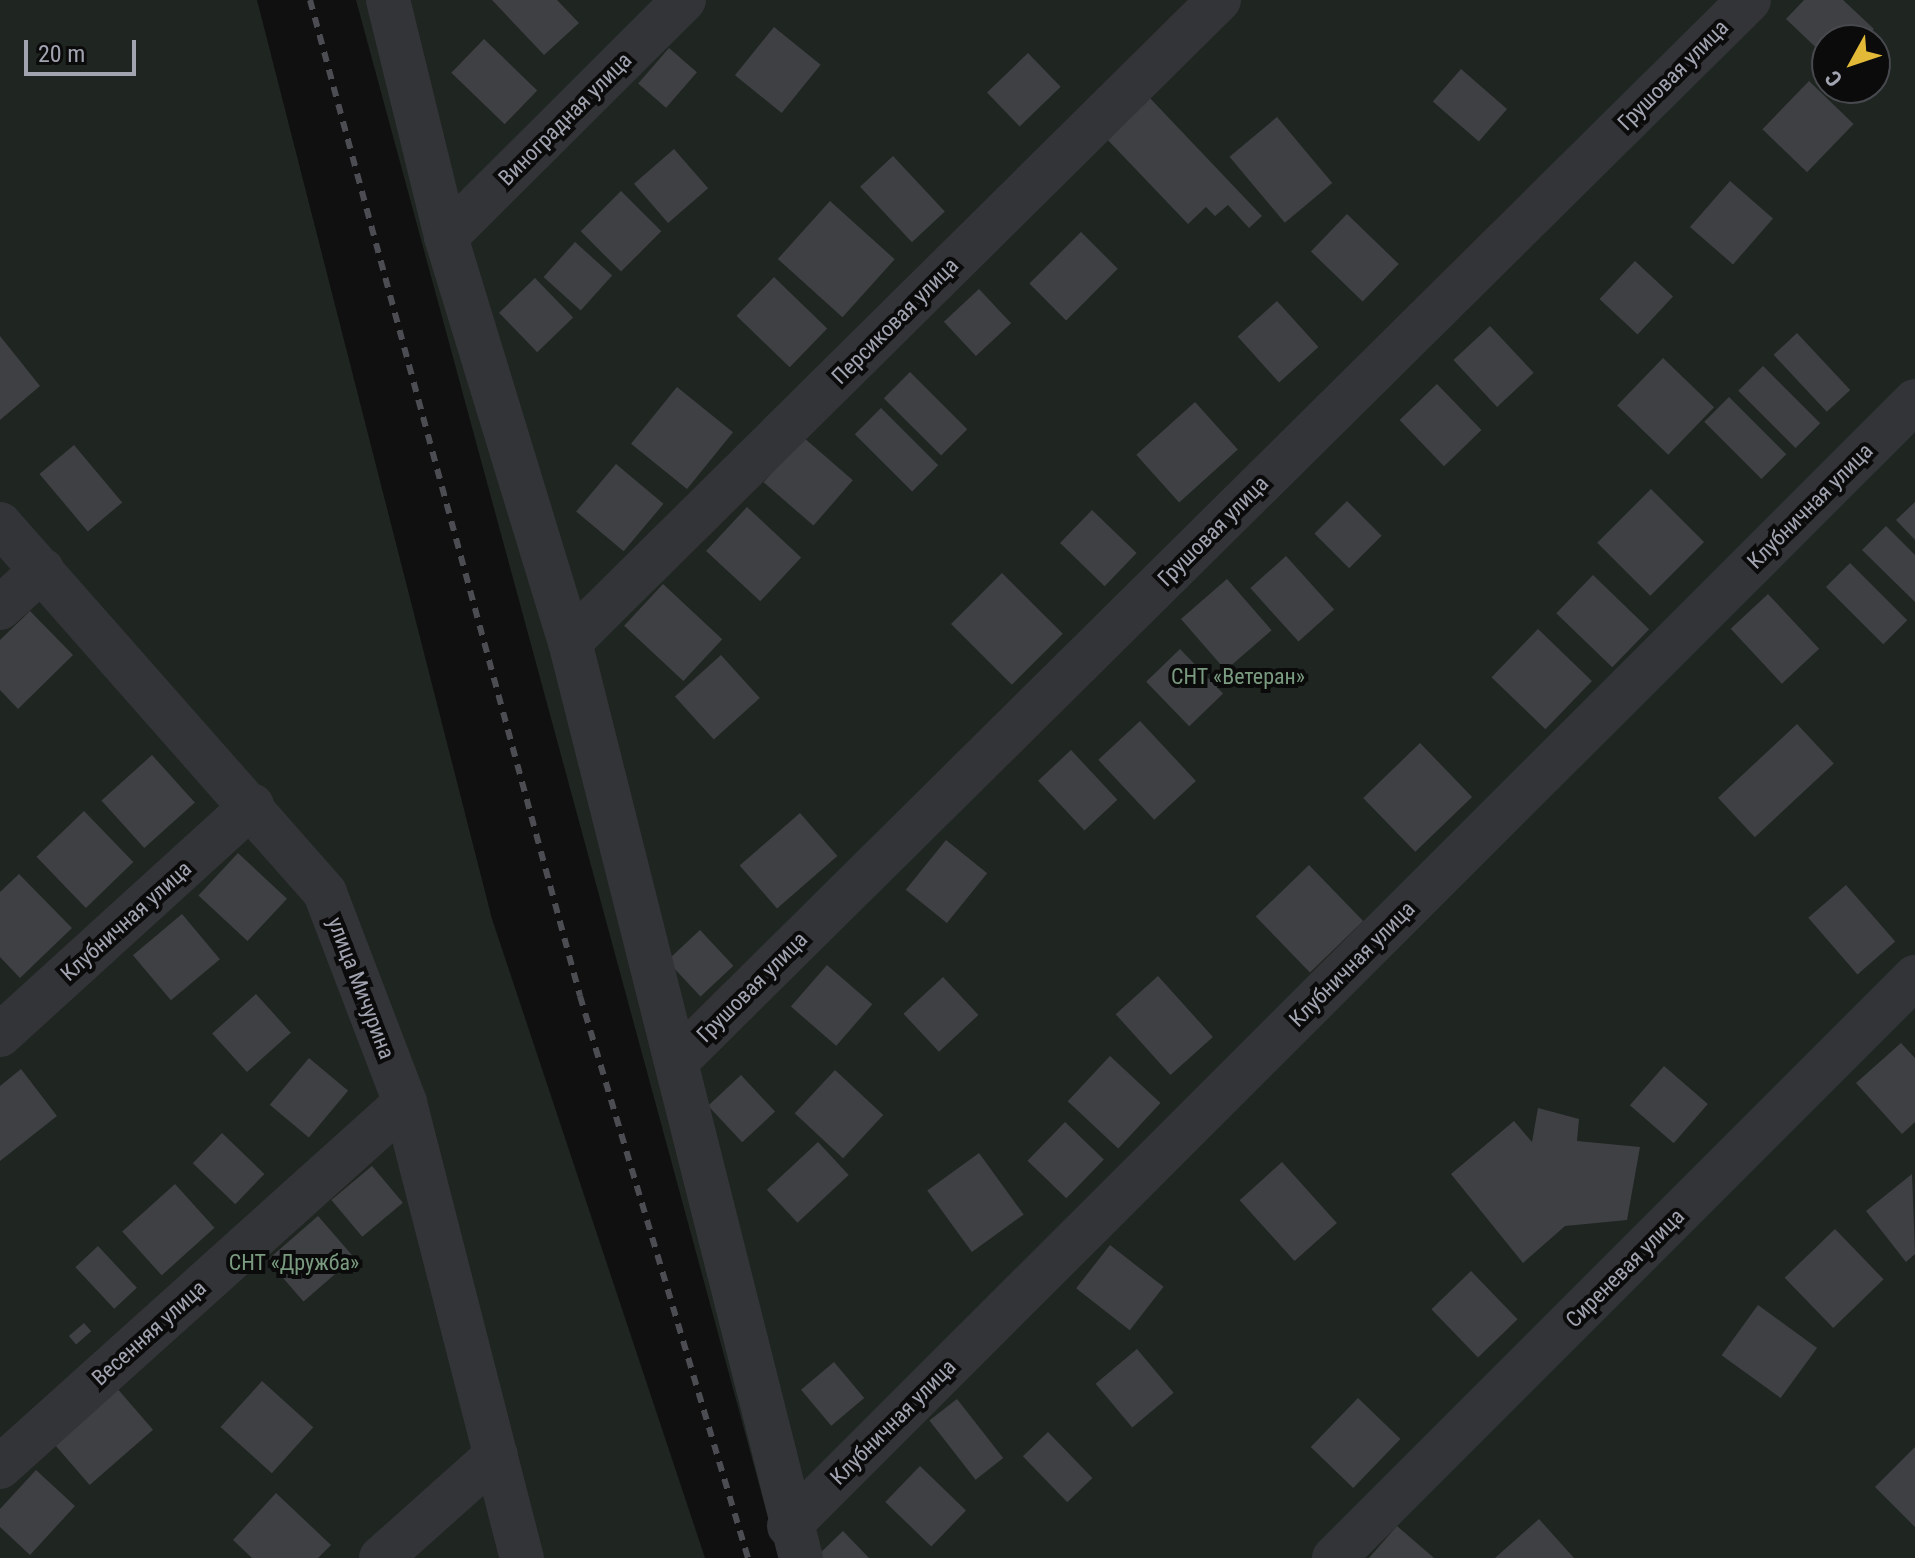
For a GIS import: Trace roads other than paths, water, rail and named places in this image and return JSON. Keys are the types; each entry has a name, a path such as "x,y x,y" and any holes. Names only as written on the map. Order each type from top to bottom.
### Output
{"street":[{"path":"388,0 446,237 570,642 795,1542"},
{"name":"Виноградная улица","path":"446,237 684,0"},
{"name":"Персиковая улица","path":"570,642 1219,0"},
{"name":"Грушовая улица","path":"677,1061 1749,0"},
{"name":"Клубничная улица","path":"795,1542 1915,401"},
{"name":"улица Мичурина","path":"0,524 252,806 325,893 405,1103 522,1558"},
{"path":"0,608 42,570"},
{"name":"Клубничная улица","path":"0,1035 252,806"},
{"name":"Сиреневая улица","path":"1334,1558 1915,977"},
{"name":"Весенняя улица","path":"0,1467 405,1103"},
{"path":"381,1558 496,1455"}],"railway":[{"path":"310,0 580,996 748,1558"}],"park label":[{"name":"СНТ «Ветеран»","path":"1238,677"},
{"name":"СНТ «Дружба»","path":"294,1263"}]}
